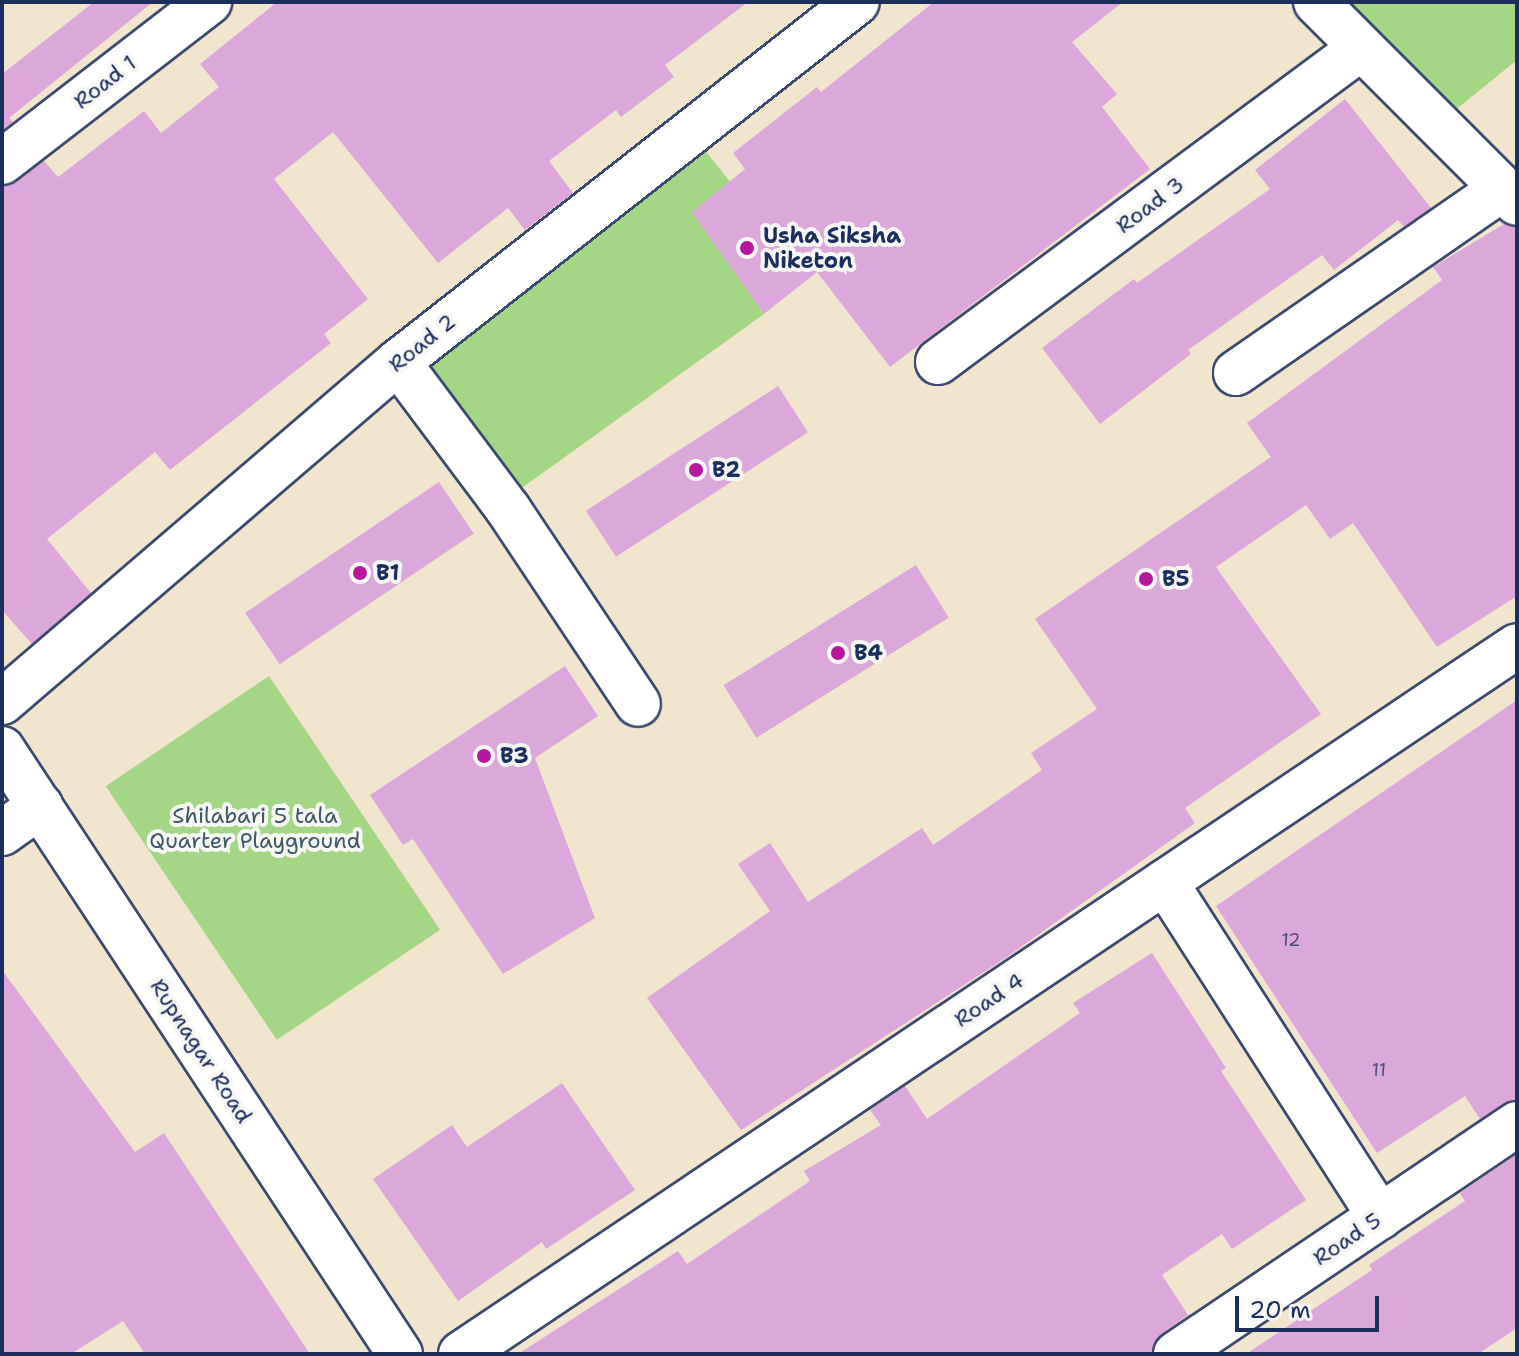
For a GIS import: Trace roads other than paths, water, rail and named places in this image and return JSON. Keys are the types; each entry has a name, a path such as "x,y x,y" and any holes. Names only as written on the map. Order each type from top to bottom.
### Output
{"street":[{"name":"Road 1","path":"2,162 209,2"},
{"name":"Road 2","path":"2,702 398,362 857,2"},
{"path":"1236,373 1510,196 1316,2"},
{"name":"Road 3","path":"938,362 1361,48"},
{"path":"398,362 508,509 638,704"},
{"name":"Road 4","path":"461,1354 1517,646"},
{"name":"Rupnagar Road","path":"2,749 400,1354"},
{"path":"2,833 40,806"},
{"path":"1165,882 1380,1217"},
{"name":"Road 5","path":"1176,1354 1517,1124"}],"place":[{"name":"Usha Siksha Niketon","path":"747,248"},
{"name":"B2","path":"696,470"},
{"name":"B1","path":"360,573"},
{"name":"B5","path":"1146,579"},
{"name":"B4","path":"838,653"},
{"name":"B3","path":"484,756"}],"park label":[{"name":"Shilabari 5 tala Quarter Playground","path":"255,828"}]}
